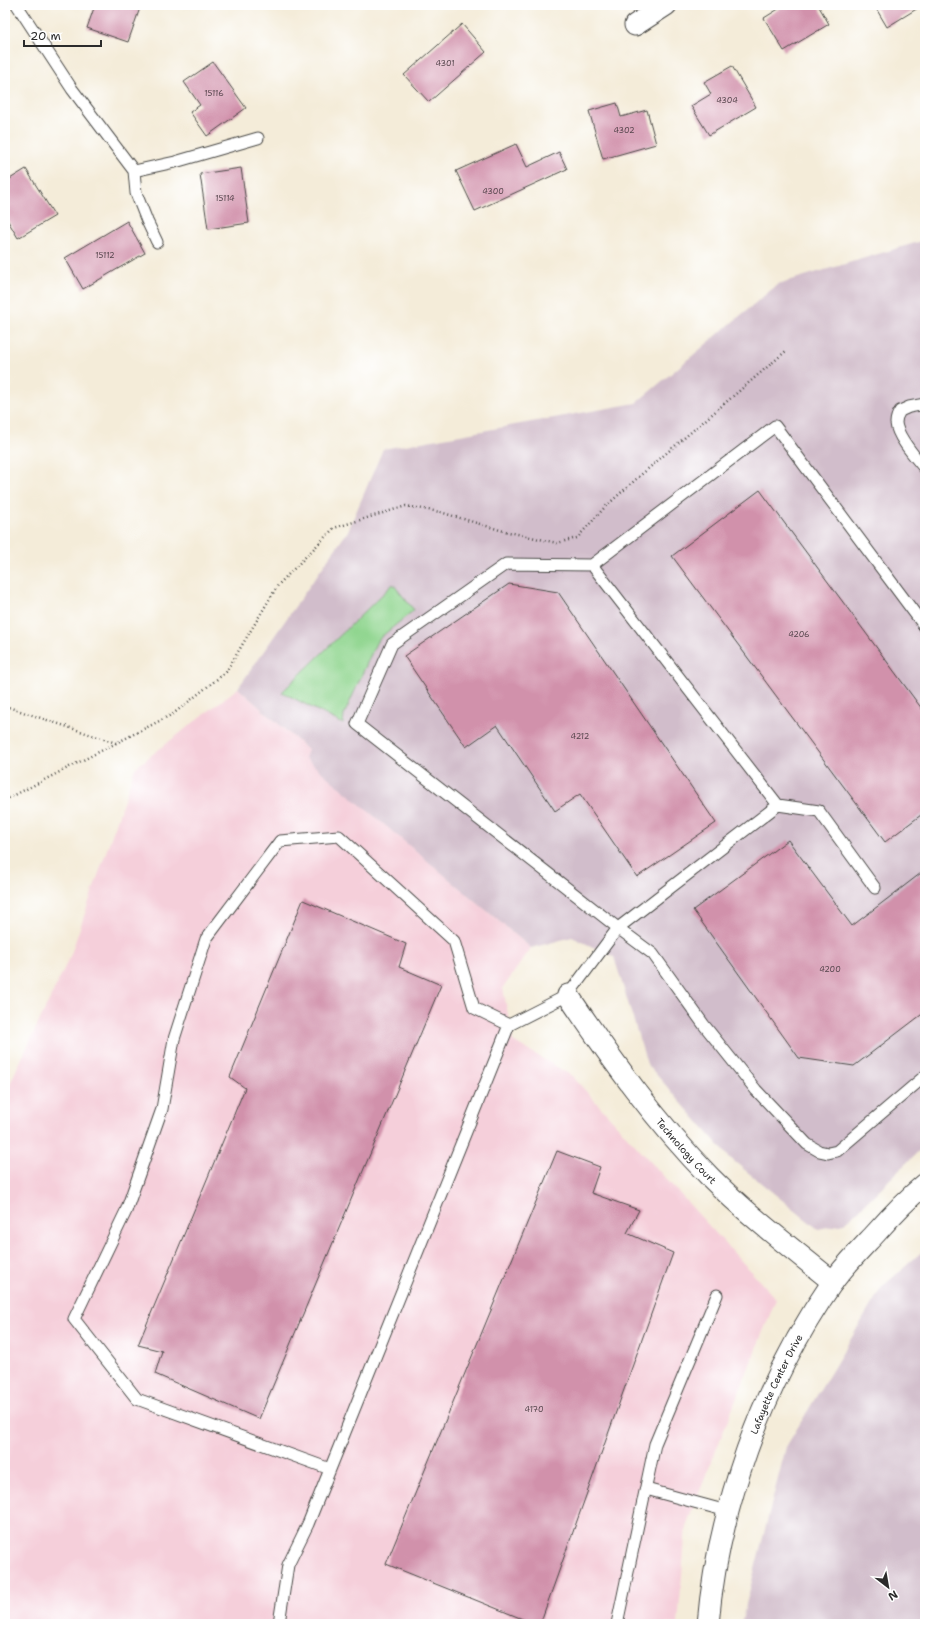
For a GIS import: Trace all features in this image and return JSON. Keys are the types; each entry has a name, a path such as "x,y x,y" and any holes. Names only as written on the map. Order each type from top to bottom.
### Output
{"street":[{"path":"635,25 666,5"},
{"name":"Technology Court","path":"568,995 611,1058 674,1138 711,1177 761,1224 833,1282"},
{"name":"Lafayette Center Drive","path":"708,1624 710,1594 719,1542 732,1491 760,1414 782,1366 808,1319 833,1282 894,1213 925,1184"}],"lane":[{"path":"17,5 72,89 134,172 136,193 146,221 157,242"},
{"path":"134,172 258,138"},
{"path":"925,404 908,407 900,411 896,422 898,431 906,444 925,469"},
{"path":"925,627 775,426 592,565 506,564 392,644 357,724 653,954 704,1025 756,1090 807,1144 819,1151 828,1153 837,1151 925,1076"},
{"path":"592,565 778,805 819,811 875,888"},
{"path":"284,1624 279,1623 288,1565 308,1524 509,1025 568,995 618,928 778,805"},
{"path":"330,1468 137,1399 74,1319 126,1211 159,1116 174,1039 206,939 280,841 339,836 454,941 474,1008 509,1025"},
{"path":"617,1624 654,1444 717,1295"},
{"path":"646,1488 727,1511"}],"path":[{"path":"5,800 173,714 226,672 278,585 334,528 406,506 440,512 500,530 557,543 577,538 605,507 786,351"},
{"path":"5,706 116,743"}],"shaded area":[{"path":"925,240 925,1145 844,1224 818,1229 730,1158 647,1064 614,957 572,937 531,948 305,758 308,750 238,688 348,531 383,449 636,403 778,284"},
{"path":"238,688 308,750 306,758 531,948 503,988 513,1041 572,1076 776,1299 686,1526 678,1624 5,1624 5,1094 71,954 135,768"},
{"path":"925,1249 925,1624 741,1624 786,1447 882,1287"}],"green space":[{"path":"393,584 414,610 381,637 376,643 344,715 343,724 282,692"}],"building":[{"path":"95,5 141,5 128,42 87,28"},
{"path":"785,5 818,5 829,24 784,51 764,18"},
{"path":"874,5 923,5 887,27"},
{"path":"462,24 486,52 429,102 404,75"},
{"path":"213,62 246,108 207,136 190,112 200,105 184,82"},
{"path":"732,66 756,107 709,135 691,106 711,94 704,82"},
{"path":"617,103 621,117 647,110 656,144 603,159 589,111"},
{"path":"516,144 527,167 559,152 567,169 475,211 456,171"},
{"path":"241,168 249,223 208,229 200,174"},
{"path":"26,169 55,216 18,238 5,216 5,182"},
{"path":"127,221 145,253 83,289 65,258"},
{"path":"760,490 925,713 925,812 885,842 672,556"},
{"path":"509,584 558,592 716,823 637,877 580,794 555,811 497,725 466,747 404,656"},
{"path":"788,840 852,926 925,870 925,1012 854,1066 799,1058 693,910"},
{"path":"303,900 406,944 399,967 441,985 259,1419 155,1374 162,1351 138,1345 245,1088 230,1077"},
{"path":"557,1151 600,1167 591,1193 639,1210 627,1233 673,1253 540,1624 535,1624 386,1564"}]}
